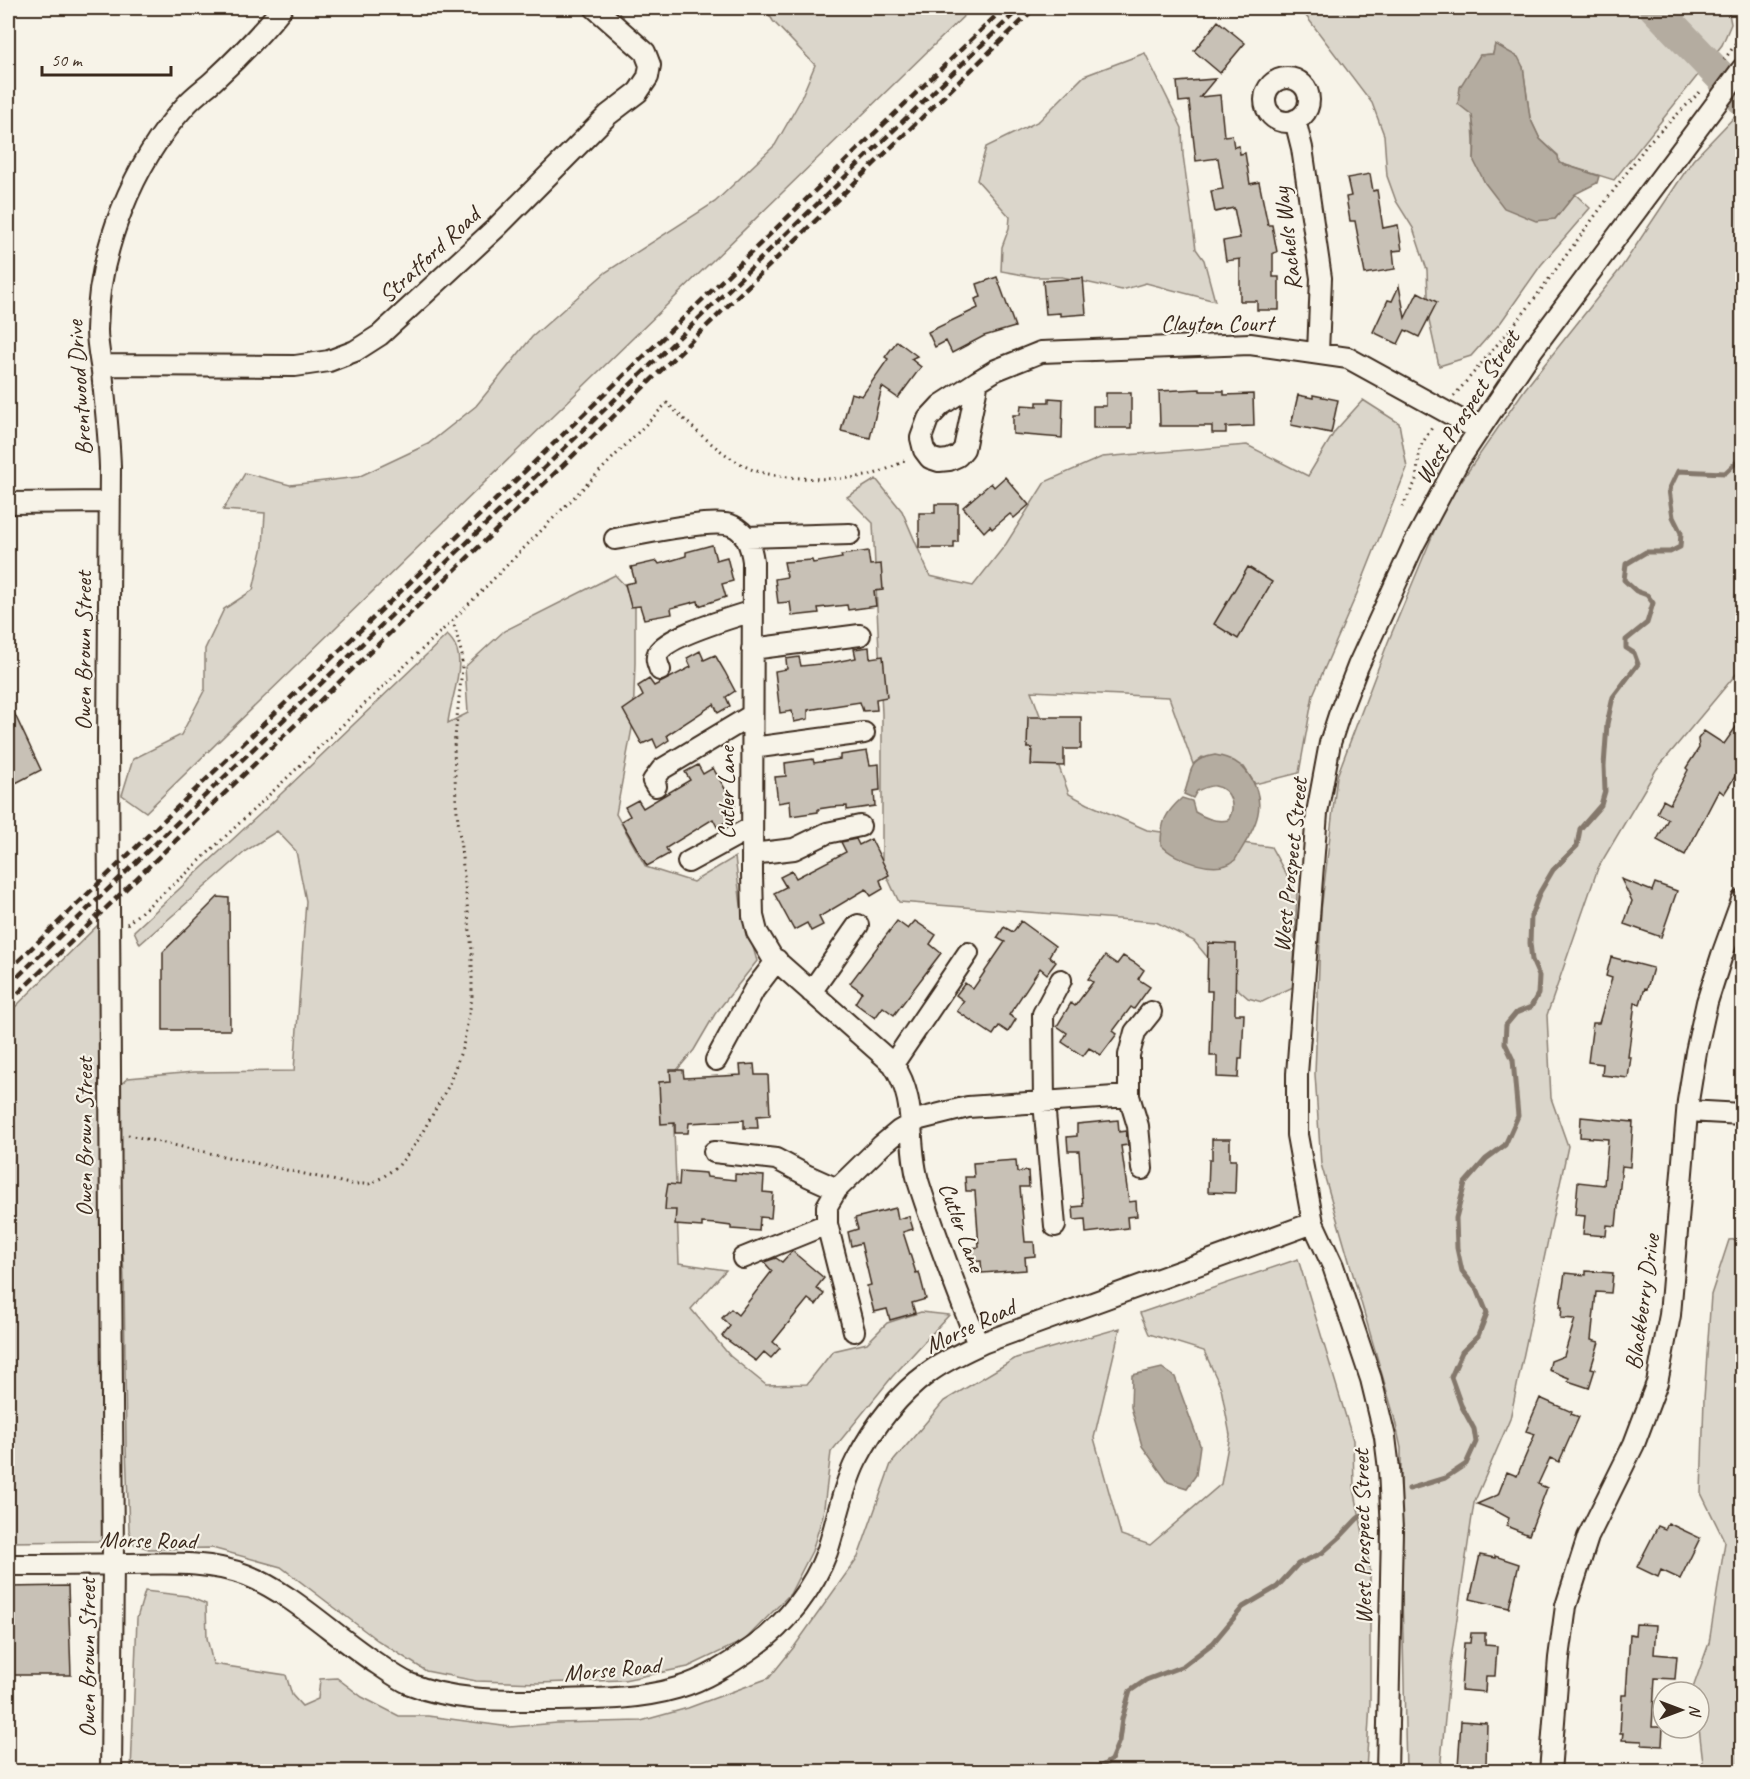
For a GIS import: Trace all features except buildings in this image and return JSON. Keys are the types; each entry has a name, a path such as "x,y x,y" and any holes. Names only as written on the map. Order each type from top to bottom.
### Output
{"street":[{"name":"Brentwood Drive","path":"108,502 109,438 97,331 104,271 128,196 146,162 187,104 249,46 282,8"},
{"name":"Stratford Road","path":"101,365 295,366 329,361 355,351 380,335 497,226 608,115 638,92 648,77 650,65 645,52 596,8"},
{"name":"West Prospect Street","path":"1387,1772 1392,1530 1385,1437 1371,1379 1334,1266 1313,1223 1297,1135 1297,1074 1317,813 1330,743 1358,666 1414,544 1459,460 1533,349 1743,69"},
{"name":"Rachels Way","path":"1294,120 1302,148 1321,278 1318,353"},
{"name":"Clayton Court","path":"924,450 921,438 928,419 941,405 996,370 1041,352 1250,344 1348,358 1479,430"},
{"path":"924,450 930,458 939,461 958,456 964,449 978,381"},
{"path":"8,502 108,502"},
{"name":"Owen Brown Street","path":"108,502 109,1131 113,1564 111,1772"},
{"path":"615,539 714,523 731,525 746,537 850,534"},
{"name":"Cutler Lane","path":"746,537 753,561 752,854 753,916 757,932 777,960 893,1064 906,1086 909,1098 912,1152 919,1184 978,1345"},
{"path":"660,670 656,658 666,644 752,611"},
{"path":"752,649 860,635"},
{"path":"656,786 653,781 662,769 752,715"},
{"path":"752,748 864,733"},
{"path":"752,854 794,849 826,833 860,826"},
{"path":"688,862 752,827"},
{"name":"Blackberry Drive","path":"1550,1772 1559,1658 1566,1606 1588,1537 1634,1444 1657,1383 1670,1315 1688,1110 1696,1052 1707,1002 1743,900"},
{"path":"811,992 858,925"},
{"path":"893,1064 968,953"},
{"path":"716,1060 754,990 777,960"},
{"path":"1055,1226 1044,1102 1043,1014 1061,980"},
{"path":"1142,1169 1138,1126 1130,1096 1129,1055 1135,1032 1151,1012"},
{"path":"854,1331 827,1224 827,1206 837,1189 881,1146 911,1124 931,1115 968,1107 1130,1096"},
{"path":"1688,1110 1743,1114"},
{"path":"714,1152 777,1159 837,1189"},
{"name":"Morse Road","path":"8,1565 189,1563 213,1566 246,1575 285,1597 364,1656 409,1683 482,1700 582,1700 636,1697 678,1688 722,1668 759,1643 789,1614 807,1591 826,1555 847,1483 855,1462 871,1434 894,1406 927,1374 978,1345 1313,1223"},
{"path":"743,1258 827,1224"}],"path":[{"path":"1454,397 1527,309 1649,142 1700,92"},
{"path":"110,939 188,872 453,620 589,485 667,403 709,440 744,465 774,475 796,478 872,475 892,468 924,450"},
{"path":"1402,507 1416,481 1420,447 1430,431"},
{"path":"109,1131 350,1184 369,1184 383,1177 399,1165 417,1142 448,1087 463,1046 471,998 472,950 456,802 454,747 462,655 453,620"}],"shaded area":[{"path":"765,8 972,8 146,812 122,795 133,759 181,735 205,689 205,649 224,609 253,590 263,546 265,513 223,510 245,473 290,485 358,477 428,444 476,406 532,337 606,272 715,202 775,145 799,103 815,65 773,21"},
{"path":"1300,8 1728,8 1731,24 1722,45 1614,180 1559,163 1558,155 1540,139 1530,118 1523,67 1495,45 1493,54 1480,55 1473,78 1472,92 1474,160 1555,219 1575,194 1590,208 1541,265 1501,322 1471,356 1439,366 1429,321 1427,270 1413,228 1396,201 1387,176 1384,135 1372,103"},
{"path":"1495,44 1518,57 1523,67 1530,118 1540,139 1558,156 1559,163 1599,176 1597,183 1575,194 1555,219 1536,221 1504,208 1485,183 1474,161 1475,137 1472,115 1458,104 1460,87 1480,55 1493,54"},
{"path":"1145,53 1182,128 1183,155 1196,249 1204,260 1215,301 1146,283 1122,290 1062,277 1035,277 1001,271 1002,247 1009,228 1010,217 977,180 986,147 1039,121 1084,76"},
{"path":"1742,109 1742,667 1656,770 1598,868 1547,1015 1551,1098 1568,1146 1510,1419 1474,1503 1450,1666 1440,1771 1406,1772 1401,1448 1394,1416 1321,1164 1315,1074 1321,911 1337,776 1388,642 1446,503 1525,389 1621,268 1693,160"},
{"path":"1363,400 1399,423 1407,468 1313,695 1299,773 1255,784 1244,767 1202,757 1193,764 1169,697 1031,691 1069,794 1147,830 1271,847 1297,894 1293,987 1262,1002 1248,998 1223,976 1194,941 1156,922 899,902 882,866 882,714 873,523 847,497 876,479 902,511 930,576 973,586 1006,544 1045,482 1102,457 1247,445 1308,476 1335,431"},
{"path":"615,575 635,596 633,723 616,814 646,867 693,882 735,857 741,905 757,961 715,1014 694,1050 672,1076 679,1263 726,1270 691,1309 730,1356 766,1385 807,1384 833,1351 867,1343 887,1323 921,1312 949,1315 892,1377 831,1452 823,1515 812,1551 790,1594 745,1640 688,1667 624,1680 538,1683 476,1681 426,1671 377,1640 281,1567 212,1548 149,1549 134,1544 129,1530 126,1447 120,1180 121,1084 128,1078 194,1072 294,1071 306,901 296,851 277,831 247,850 140,944 134,931 447,635 458,654 459,665 448,723 468,713 465,667 504,631"},
{"path":"1215,755 1230,759 1249,775 1255,787 1259,809 1253,829 1235,860 1218,867 1186,861 1167,851 1161,845 1165,819 1182,798 1192,801 1195,812 1203,816 1215,820 1228,820 1232,810 1231,800 1221,788 1206,787 1197,791 1193,798 1184,794 1194,764 1205,757"},
{"path":"103,920 100,983 105,1541 8,1542 8,1014"},
{"path":"1742,1239 1742,1771 1704,1771 1700,1740 1711,1740 1711,1680 1696,1680 1709,1643 1725,1542 1701,1493 1704,1399 1711,1295 1729,1240"},
{"path":"1298,1259 1353,1440 1354,1488 1370,1568 1370,1702 1366,1771 131,1771 137,1618 145,1591 187,1596 206,1604 207,1638 213,1664 286,1675 292,1695 302,1706 318,1699 320,1679 337,1678 362,1697 399,1716 428,1716 510,1727 557,1723 641,1721 688,1708 769,1678 858,1557 891,1464 944,1401 1016,1358 1120,1328 1094,1438 1121,1535 1150,1545 1221,1484 1230,1435 1221,1388 1204,1351 1149,1334 1140,1313"},
{"path":"1162,1368 1175,1377 1200,1445 1196,1475 1187,1488 1168,1482 1142,1446 1131,1407 1132,1375"}],"waterway":[{"path":"1655,8 1742,99"},
{"path":"1409,1489 1445,1478 1466,1464 1476,1442 1474,1429 1461,1405 1451,1377 1462,1352 1478,1336 1487,1313 1478,1291 1462,1271 1457,1248 1456,1218 1465,1183 1486,1159 1505,1145 1518,1116 1513,1060 1505,1043 1506,1025 1516,1013 1531,1007 1538,994 1539,976 1532,960 1530,943 1531,916 1540,892 1553,870 1577,846 1580,829 1601,805 1605,791 1607,724 1613,697 1638,664 1634,653 1626,648 1626,640 1647,623 1653,603 1647,595 1636,591 1624,580 1626,564 1646,552 1670,552 1680,547 1681,533 1673,517 1669,490 1678,471 1725,473 1742,457"},
{"path":"1075,1772 1085,1767 1100,1767 1111,1760 1119,1741 1130,1691 1146,1680 1183,1666 1213,1643 1243,1607 1277,1587 1298,1564 1322,1553 1367,1511"}],"railway":[{"path":"8,971 1004,8"},
{"path":"8,986 1020,8"},
{"path":"8,1003 1035,8"}]}
